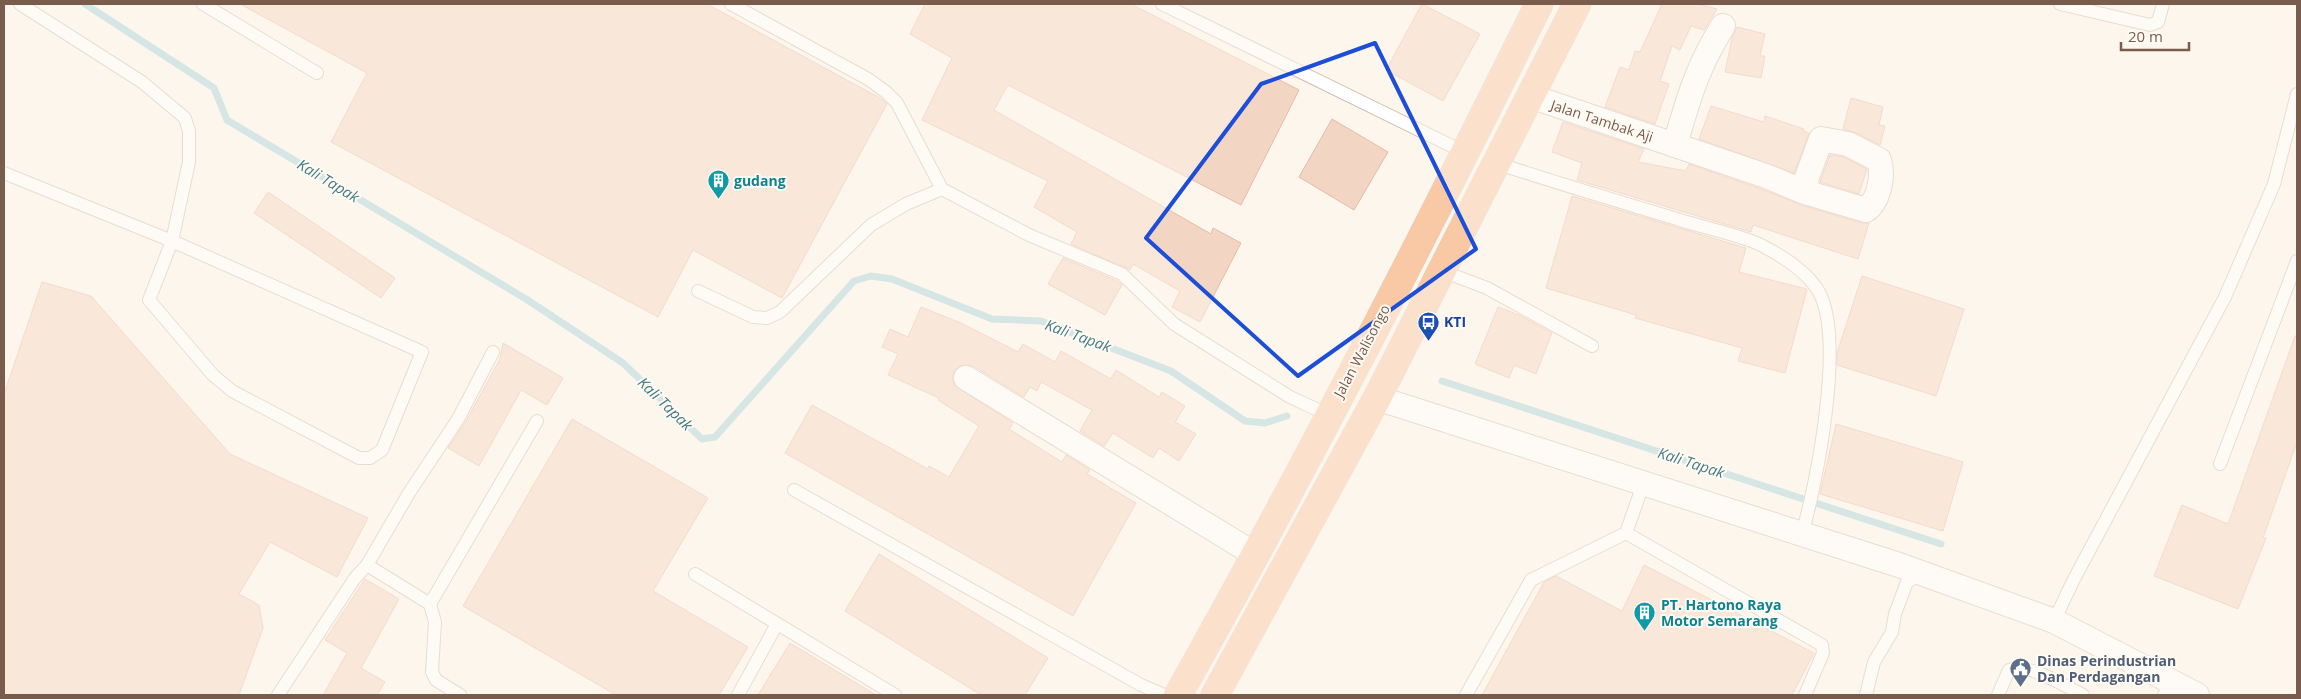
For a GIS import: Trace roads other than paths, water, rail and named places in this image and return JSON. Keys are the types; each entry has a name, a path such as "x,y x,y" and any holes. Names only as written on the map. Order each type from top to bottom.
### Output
{"highway":[{"name":"Jalan Walisongo","path":"1178,695 1256,555 1466,153 1540,4"},
{"path":"1215,695 1377,398 1577,4"}],"street":[{"path":"1675,145 1694,80 1710,47 1723,26"},
{"name":"Jalan Tambak Aji","path":"1530,96 1766,176 1802,191"},
{"path":"966,378 1256,555"},
{"path":"1377,398 1802,534 2054,621 2167,688 2197,695"}],"lane":[{"path":"4,173 172,241 422,352 382,450 370,458 359,458 232,392 213,375 149,300 172,241 189,162 189,131 185,118 142,82 20,4"},
{"path":"203,4 317,73"},
{"path":"731,4 868,79 886,92 897,103 942,189 1029,235 1122,274 1174,324 1290,397 1329,415"},
{"path":"1162,4 1466,153"},
{"path":"2060,4 2150,25 2158,22 2163,4"},
{"path":"2054,621 2073,581 2225,297 2274,184 2297,94"},
{"path":"1496,163 1760,245 1802,271 1818,291 1826,309 1830,340 1826,411 1810,504 1802,534"},
{"path":"698,291 753,317 767,318 780,312 871,226 906,204 942,189"},
{"path":"2220,464 2297,261"},
{"path":"1442,271 1487,288 1592,346"},
{"path":"278,695 355,578 367,565 409,493 458,419 493,352"},
{"path":"430,604 537,422"},
{"path":"1466,695 1531,580 1626,533 1644,482"},
{"path":"794,490 1141,685 1164,695"},
{"path":"1626,533 1822,645 1823,653 1805,695"},
{"path":"367,565 430,604 435,622 432,672 436,680 460,695"},
{"path":"695,574 895,695"},
{"path":"1866,695 1874,662 1892,632 1895,614 1907,582 1921,574"},
{"path":"738,695 777,624"},
{"path":"1998,695 2009,670 2015,668 2026,668 2083,695"}],"waterway":[{"name":"Kali Tapak","path":"85,4 214,88 227,120 526,299 623,363 702,439 715,437 854,281 871,276 892,279 992,319 1041,321 1171,371 1245,421 1265,423 1287,416"},
{"name":"Kali Tapak","path":"1442,381 1941,544"}],"place":[{"name":"gudang","path":"718,200"},
{"name":"KTI","path":"1428,341"},
{"name":"PT. Hartono Raya Motor Semarang","path":"1645,632"},
{"name":"Dinas Perindustrian Dan Perdagangan","path":"2021,688"}]}
